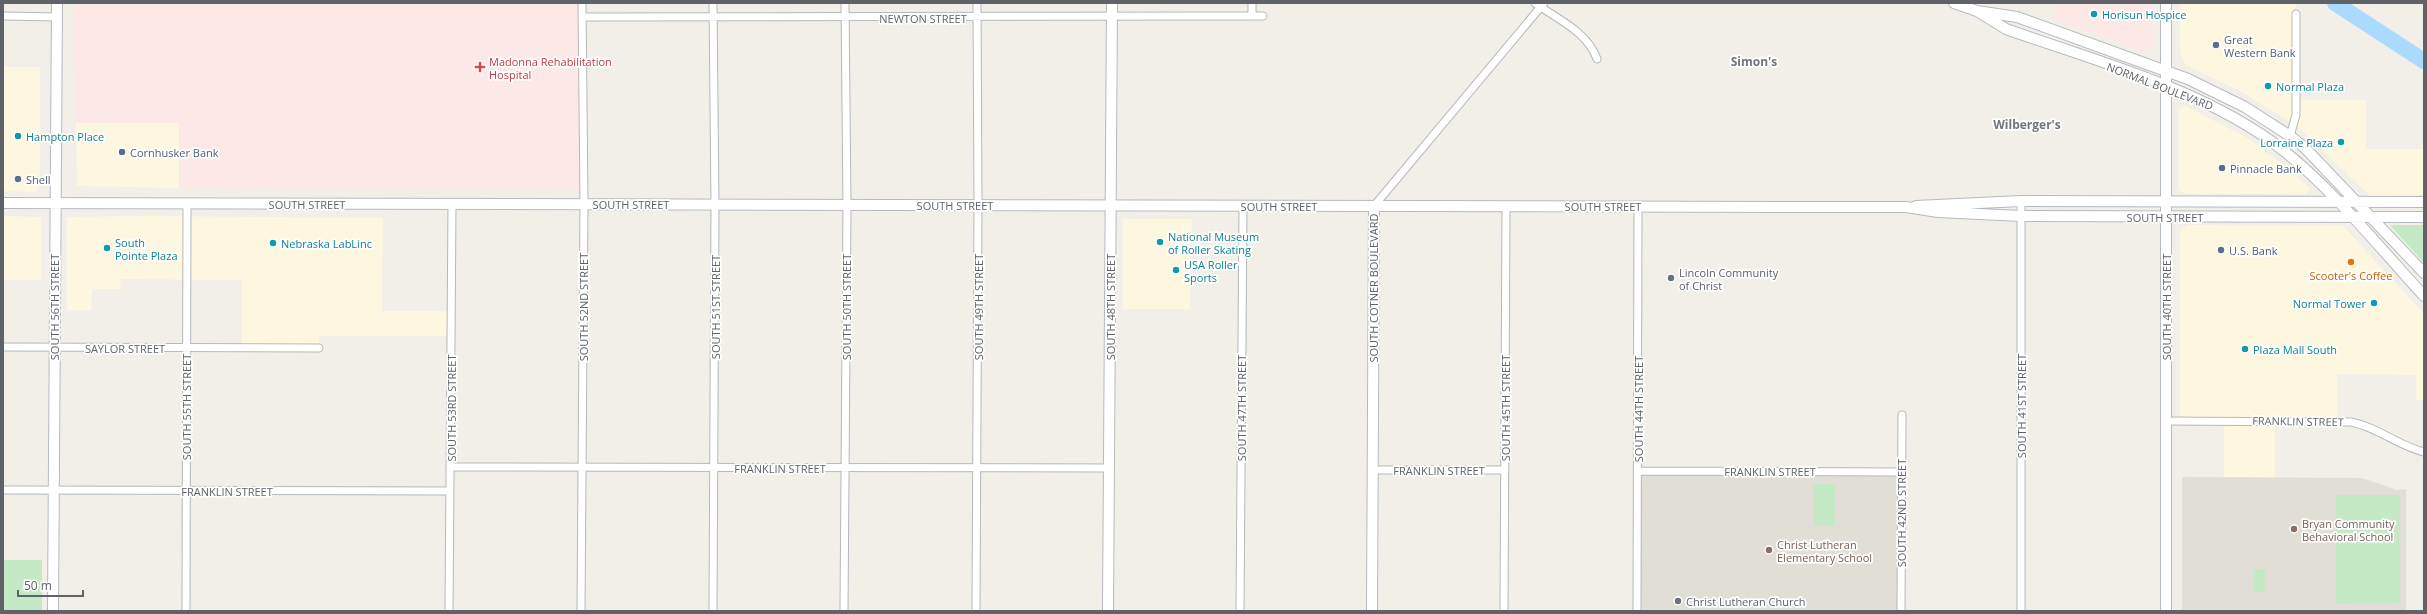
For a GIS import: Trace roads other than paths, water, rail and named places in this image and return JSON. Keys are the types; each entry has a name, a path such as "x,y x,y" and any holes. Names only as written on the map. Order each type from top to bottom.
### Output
{"main road":[{"name":"SOUTH 56TH STREET","path":"52,611 54,204 57,3"},
{"name":"SOUTH 48TH STREET","path":"1108,611 1112,3"},
{"name":"NORMAL BOULEVARD","path":"1954,3 1977,11 2017,17 2166,70 2217,92 2290,136 2357,202 2424,273"},
{"name":"SOUTH 40TH STREET","path":"2166,3 2166,611"},
{"name":"NORMAL BOULEVARD","path":"1977,11 2006,29 2201,100 2255,131 2298,163 2337,202 2424,296"},
{"name":"SOUTH STREET","path":"3,203 1906,207 1928,204 2021,201 2424,202"},
{"name":"SOUTH COTNER BOULEVARD","path":"1372,611 1374,206"},
{"name":"SOUTH STREET","path":"1906,207 1938,212 2021,216 2424,217"}],"street":[{"name":"SOUTH 52ND STREET","path":"581,611 584,204 582,3"},
{"name":"SOUTH 51ST STREET","path":"713,611 715,205 714,3"},
{"name":"SOUTH 50TH STREET","path":"844,611 847,205 845,3"},
{"name":"SOUTH 49TH STREET","path":"976,611 978,205 977,3"},
{"path":"1252,3 1252,16"},
{"path":"1540,4 1586,39 1594,50 1597,59"},
{"name":"SOUTH COTNER BOULEVARD","path":"1374,206 1540,4"},
{"path":"2290,136 2296,115 2296,14"},
{"path":"3,16 57,17"},
{"name":"NEWTON STREET","path":"582,17 977,18 1264,16"},
{"name":"SOUTH 41ST STREET","path":"2021,201 2021,611"},
{"name":"SOUTH 55TH STREET","path":"186,611 187,204"},
{"name":"SOUTH 53RD STREET","path":"449,611 452,204"},
{"name":"SOUTH 47TH STREET","path":"1240,611 1243,206"},
{"name":"SOUTH 45TH STREET","path":"1504,611 1506,206"},
{"name":"SOUTH 44TH STREET","path":"1637,611 1638,206"},
{"name":"SAYLOR STREET","path":"3,347 319,348"},
{"name":"SOUTH 42ND STREET","path":"1901,611 1902,414"},
{"name":"FRANKLIN STREET","path":"2166,421 2351,422 2370,427 2407,447 2424,452"},
{"name":"FRANKLIN STREET","path":"450,467 1109,468"},
{"name":"FRANKLIN STREET","path":"1372,470 1505,470"},
{"name":"FRANKLIN STREET","path":"1638,471 1902,472"},
{"name":"FRANKLIN STREET","path":"3,490 450,491"}],"waterway":[{"path":"2335,3 2424,61"}],"place":[{"name":"Horisun Hospice","path":"2094,14"},
{"name":"Great Western Bank","path":"2216,45"},
{"name":"Madonna Rehabilitation Hospital","path":"480,67"},
{"name":"Normal Plaza","path":"2268,86"},
{"name":"Hampton Place","path":"18,136"},
{"name":"Lorraine Plaza","path":"2341,142"},
{"name":"Cornhusker Bank","path":"122,152"},
{"name":"Pinnacle Bank","path":"2222,168"},
{"name":"Shell","path":"18,179"},
{"name":"National Museum of Roller Skating","path":"1160,242"},
{"name":"Nebraska LabLinc","path":"273,243"},
{"name":"South Pointe Plaza","path":"107,248"},
{"name":"U.S. Bank","path":"2221,250"},
{"name":"Scooter's Coffee","path":"2351,262"},
{"name":"USA Roller Sports","path":"1176,270"},
{"name":"Lincoln Community of Christ","path":"1671,278"},
{"name":"Normal Tower","path":"2374,303"},
{"name":"Plaza Mall South","path":"2245,349"},
{"name":"Bryan Community Behavioral School","path":"2294,529"},
{"name":"Christ Lutheran Elementary School","path":"1769,550"},
{"name":"Christ Lutheran Church","path":"1678,601"}],"district":[{"name":"Simon's","path":"1754,61"},
{"name":"Wilberger's","path":"2027,124"}]}
